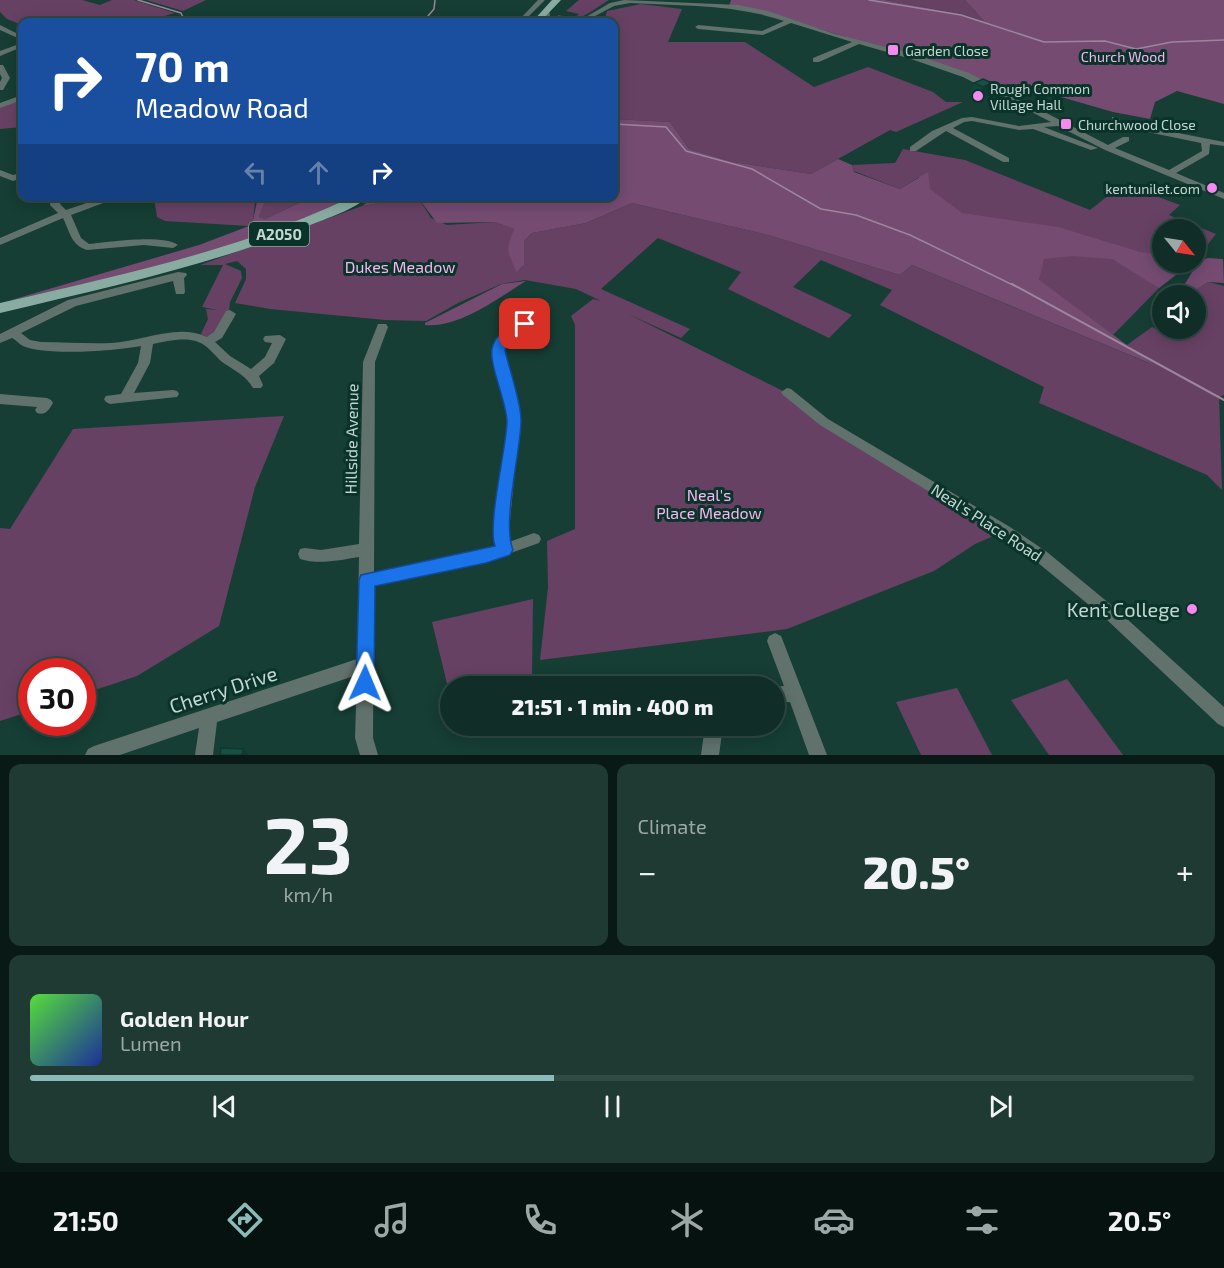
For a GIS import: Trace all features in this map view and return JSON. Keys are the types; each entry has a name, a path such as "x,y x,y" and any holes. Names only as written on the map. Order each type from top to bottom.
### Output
{"main road":[{"path":"541,18 557,0"},
{"name":"A2050","path":"0,308 189,261 267,238 314,220 354,201"}],"street":[{"path":"524,18 542,0"},
{"path":"587,18 612,4 630,1 739,7 766,12 966,75 1060,123 1105,148 1118,158"},
{"path":"547,10 550,18"},
{"path":"694,28 763,33 791,20"},
{"path":"0,27 18,36"},
{"path":"763,33 769,40"},
{"path":"816,60 859,42"},
{"path":"0,54 18,47"},
{"path":"0,68 6,78 0,88"},
{"path":"0,106 18,99"},
{"path":"912,149 935,133 968,119 1011,127 1036,128 1105,148 1168,174 1221,192"},
{"path":"1115,119 1116,122 1126,125 1221,144"},
{"path":"1036,128 1060,123"},
{"path":"947,128 1006,160"},
{"path":"1105,148 1126,140"},
{"path":"1168,174 1206,152 1205,140"},
{"path":"0,173 13,178 18,177"},
{"path":"55,201 55,205 65,214 80,244 87,248 144,242 173,245"},
{"path":"0,242 65,214 103,201"},
{"path":"0,339 72,303 180,275 180,292"},
{"path":"208,342 218,335 230,314"},
{"path":"505,550 501,540 502,522 514,420 498,350 505,336 529,321"},
{"name":"Hillside Avenue","path":"366,746 369,362 380,331"},
{"path":"13,332 29,344 111,350 147,343 167,335 197,337 208,342 226,359 255,380 267,365 280,339 269,339"},
{"path":"125,397 144,363 147,343"},
{"name":"Neal's Place Road","path":"787,392 824,422 1005,531 1042,556 1111,614 1224,718"},
{"path":"110,399 173,393"},
{"path":"0,399 47,403 41,410"},
{"path":"367,580 476,558 534,539"},
{"path":"306,554 321,556 367,549"},
{"path":"775,641 818,755"},
{"name":"Neal's Place Road","path":"1156,642 1160,655 1173,672"},
{"name":"Cherry Drive","path":"94,755 365,664"},
{"path":"785,694 795,693"},
{"path":"204,755 209,715"},
{"path":"710,755 713,736"}],"green space":[{"path":"0,0 82,0 100,5 112,0 134,0 175,13 157,18 18,18 18,23 7,19 0,12"},
{"path":"146,0 206,0 183,11"},
{"path":"579,0 609,0 579,18 574,18 579,14 566,11"},
{"name":"Church Wood","path":"731,0 885,0 961,14 984,21 965,0 1224,0 1224,104 1177,91 1155,102 1150,119 1113,112 1047,93 1012,97 966,75 766,12 729,6"},
{"path":"885,0 965,0 984,21 961,14"},
{"path":"641,4 682,9 668,42 745,42 814,87 868,67 933,92 946,102 963,102 896,132 890,130 811,174 733,162 689,149 670,122 618,119 618,18 605,18 607,11"},
{"path":"558,15 574,18 556,18"},
{"path":"18,100 18,127 0,129 0,107"},
{"path":"618,119 670,122 689,149 733,162 811,174 838,159 852,165 854,172 900,189 928,172 930,189 962,213 1058,227 1152,254 1152,273 1178,273 1163,285 1154,285 1112,259 1072,256 1044,259 1039,280 1154,365 912,265 900,275 768,235 632,203 586,223 532,233 524,241 524,265 517,272 508,251 514,229 495,222 437,223 420,201 618,201"},
{"path":"903,149 965,160 1090,210 1123,184 1180,205 1169,215 1179,219 1152,219 1152,273 1178,273 1163,285 1152,285 1152,295 1113,335 1026,278 912,231 919,177 900,189 854,171 852,165 895,163"},
{"path":"155,201 255,202 253,220 249,226 165,221 157,217"},
{"path":"257,201 265,201 259,217 265,219 303,201 350,201 317,216 231,246 142,271 8,301 199,245 249,226 253,220"},
{"path":"265,201 303,201 265,219 259,217"},
{"path":"369,201 390,201 362,206"},
{"path":"390,201 420,201 431,218 447,225 495,222 514,229 510,258 518,271 524,265 524,241 532,233 586,223 632,203 768,235 900,275 912,265 1151,364 1127,345 1152,327 1152,339 1206,339 1206,285 1203,285 1208,282 1224,286 1224,395 1219,397 1222,490 1207,475 1039,403 1044,387 880,305 892,290 821,260 793,287 852,315 829,338 728,289 741,272 658,238 601,289 690,329 681,338 628,314 793,396 806,408 1005,531 975,544 934,571 787,629 540,660 548,587 547,541 575,529 575,325 571,316 593,299 601,301 576,289 525,280 501,284 458,303 426,321 385,320 270,309 235,303 246,279 246,269 237,261 225,264 241,271 242,278 230,302 229,311 210,339 201,334 208,319 206,309 218,310 202,307 223,265 200,265 362,206"},
{"path":"1206,230 1216,234 1206,247"},
{"path":"1206,259 1223,259 1224,283 1208,282 1203,285 1184,285 1192,273 1206,273"},
{"path":"526,281 490,304 464,317 438,325 425,325 502,284"},
{"path":"284,416 255,487 219,626 137,676 96,690 96,658 18,658 18,715 0,721 0,528 10,529 73,429"},
{"path":"533,599 532,675 445,676 432,622"},
{"path":"1067,679 1123,755 1049,755 1011,700"},
{"path":"957,688 992,755 921,755 896,702"}],"building":[{"path":"983,79 992,83 983,87 974,83"},
{"path":"221,748 243,749 242,755 220,755"}],"waterway":[{"path":"138,0 181,13 183,18"},
{"path":"429,18 428,16 434,9 435,0"},
{"path":"869,0 961,15 1044,42 1105,41 1136,49 1172,42 1224,40"},
{"path":"618,124 666,127 686,151 752,169 821,209 856,215 910,235 1015,286"},
{"path":"1012,284 1224,400"}],"place":[{"name":"Garden Close","path":"893,50"},
{"name":"Rough Common Village Hall","path":"978,96"},
{"name":"Churchwood Close","path":"1066,124"},
{"name":"kentunilet.com","path":"1212,188"},
{"name":"Kent College","path":"1192,609"}],"route":[{"path":"365,683 367,580 486,556 505,550 501,540 502,522 514,420 512,401 498,350 505,336 525,324"}],"park label":[{"name":"Dukes Meadow","path":"400,266"},
{"name":"Neal's Place Meadow","path":"709,503"}]}
